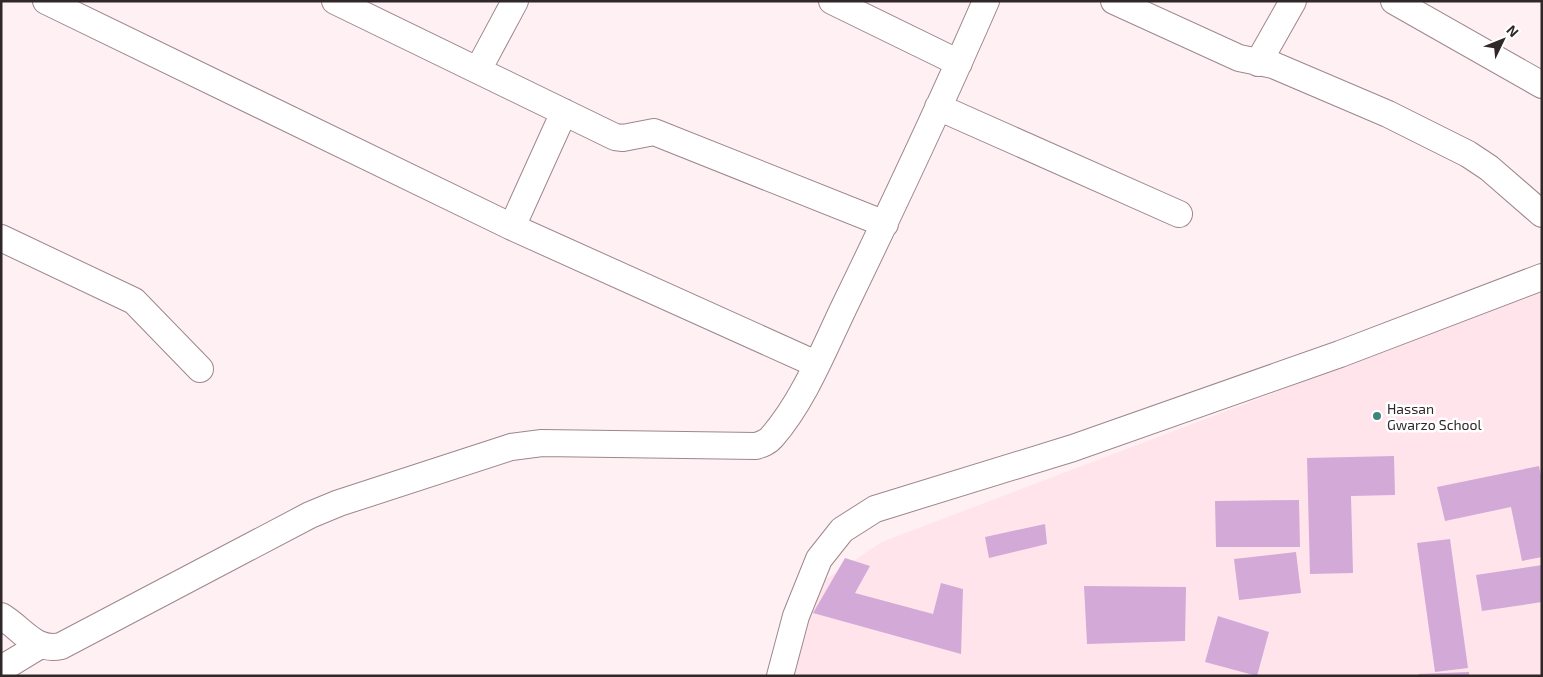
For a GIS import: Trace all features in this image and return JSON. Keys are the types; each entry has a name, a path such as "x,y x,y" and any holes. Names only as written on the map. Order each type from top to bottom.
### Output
{"street":[{"path":"46,1 512,228 816,364"},
{"path":"335,1 619,138 654,132 885,224"},
{"path":"478,70 516,1"},
{"path":"832,1 959,63"},
{"path":"1,616 40,646 50,648 60,646 310,515 339,503 511,448 542,443 756,446 771,439 792,409 816,364 885,224 986,1"},
{"path":"1114,1 1239,58 1273,65 1388,114 1468,154 1489,168 1542,214"},
{"path":"1258,63 1293,1"},
{"path":"1394,1 1542,85"},
{"path":"938,107 1178,214"},
{"path":"512,228 564,112"},
{"path":"1,238 134,301 200,369"},
{"path":"780,676 796,616 820,559 842,530 875,509 1073,448 1340,354 1542,277"},
{"path":"1,669 40,646"}],"shaded area":[{"name":"Hassan Gwarzo School","path":"1542,291 1542,676 789,676 820,583 882,542"}],"building":[{"path":"1394,456 1395,495 1351,496 1353,573 1310,574 1307,458"},
{"path":"1539,466 1542,481 1542,557 1522,561 1511,507 1445,521 1437,487"},
{"path":"1299,500 1300,547 1216,547 1215,501"},
{"path":"1045,524 1047,544 989,558 985,537"},
{"path":"1450,539 1468,668 1435,672 1417,543"},
{"path":"1296,552 1301,593 1239,600 1234,559"},
{"path":"845,558 870,566 855,593 933,614 941,583 963,589 961,654 813,613"},
{"path":"1542,565 1542,602 1482,611 1476,575"},
{"path":"1084,586 1186,587 1185,641 1087,644"},
{"path":"1218,616 1269,632 1257,676 1205,662"},
{"path":"1469,672 1469,676 1419,676 1418,674"}],"place":[{"name":"Hassan Gwarzo School","path":"1377,416"}]}
